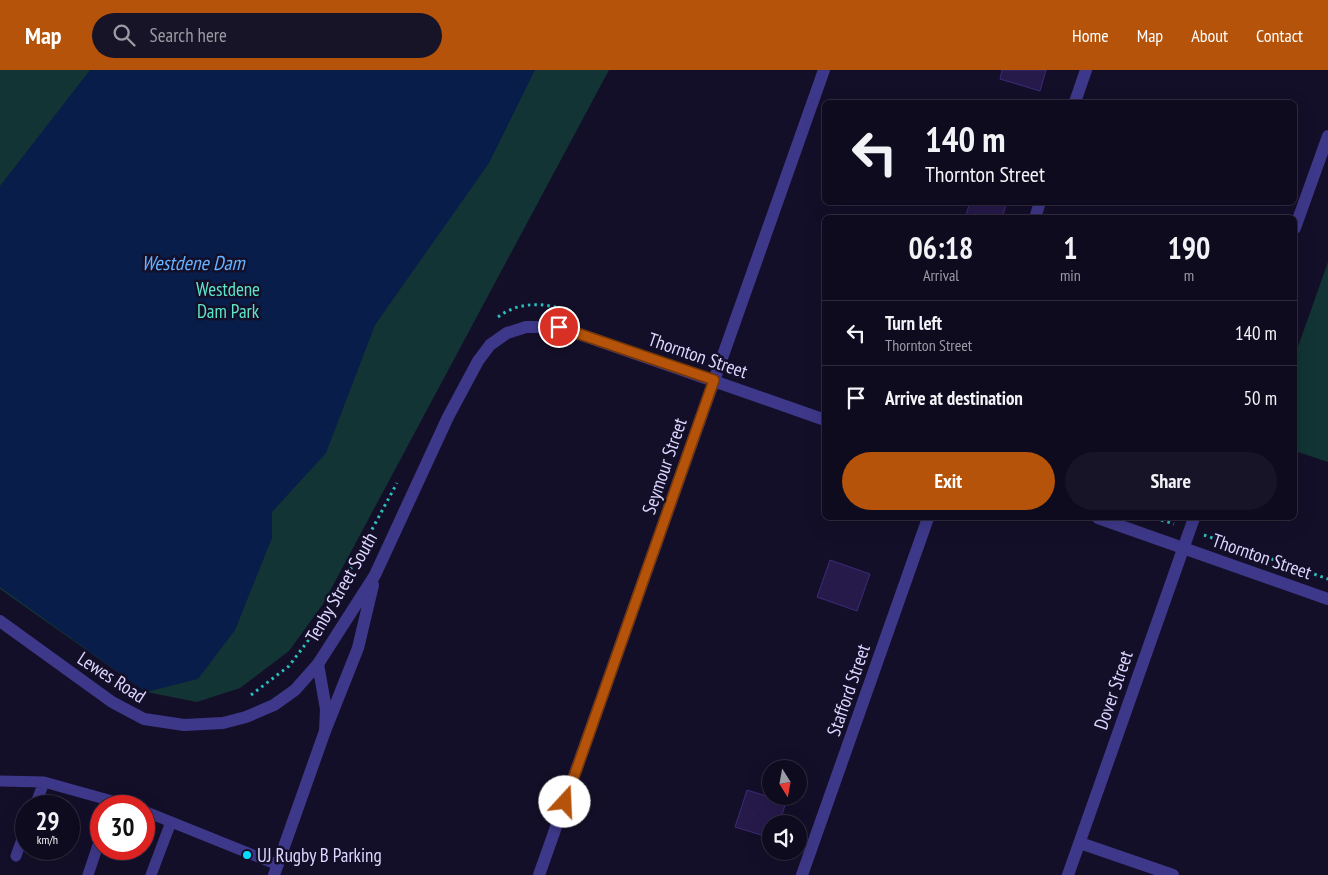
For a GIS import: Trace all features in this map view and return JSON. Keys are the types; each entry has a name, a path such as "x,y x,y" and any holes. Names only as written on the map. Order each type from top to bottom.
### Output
{"street":[{"name":"Seymour Street","path":"539,875 824,70"},
{"path":"1076,100 1086,70"},
{"path":"1297,222 1328,136"},
{"name":"Tenby Street South","path":"276,870 326,731 326,709 318,664 375,575 448,417 478,361 490,345 507,333 533,326 559,327"},
{"name":"Thornton Street","path":"559,327 822,419"},
{"name":"Stafford Street","path":"802,875 927,520"},
{"name":"Thornton Street","path":"1104,520 1328,599"},
{"name":"Dover Street","path":"1068,875 1192,524"},
{"path":"326,731 358,648 375,575"},
{"name":"Lewes Road","path":"0,621 112,702 136,716 157,723 203,724 246,717 274,705 296,690 318,664"},
{"path":"1080,843 1173,875"}],"lane":[{"path":"0,781 44,782 90,797"},
{"path":"39,795 44,782"},
{"path":"155,815 276,870"},
{"path":"151,875 171,822"},
{"path":"88,875 93,860"}],"path":[{"path":"1167,520 1192,524 1328,579"}],"green space":[{"name":"Westdene Dam","path":"0,70 609,70 323,604 289,651 240,688 197,702 146,692 0,589"},
{"path":"1328,262 1328,462 1297,452 1297,349"}],"water":[{"name":"Westdene Dam","path":"90,70 535,70 489,163 375,325 326,453 272,512 272,538 235,630 198,679 146,692 0,587 0,186"}],"building":[{"path":"1002,70 1046,70 1040,91 1000,79"},
{"path":"969,205 1006,205 1003,215 966,215"},
{"path":"830,560 870,574 857,611 817,597"},
{"path":"747,790 762,795 762,805 785,805 782,815 762,815 762,835 735,827"}],"place":[{"name":"UJ Rugby B Parking","path":"247,855"}],"route":[{"path":"559,327 714,380 565,802"}],"park label":[{"name":"Westdene Dam Park","path":"228,300"}]}
